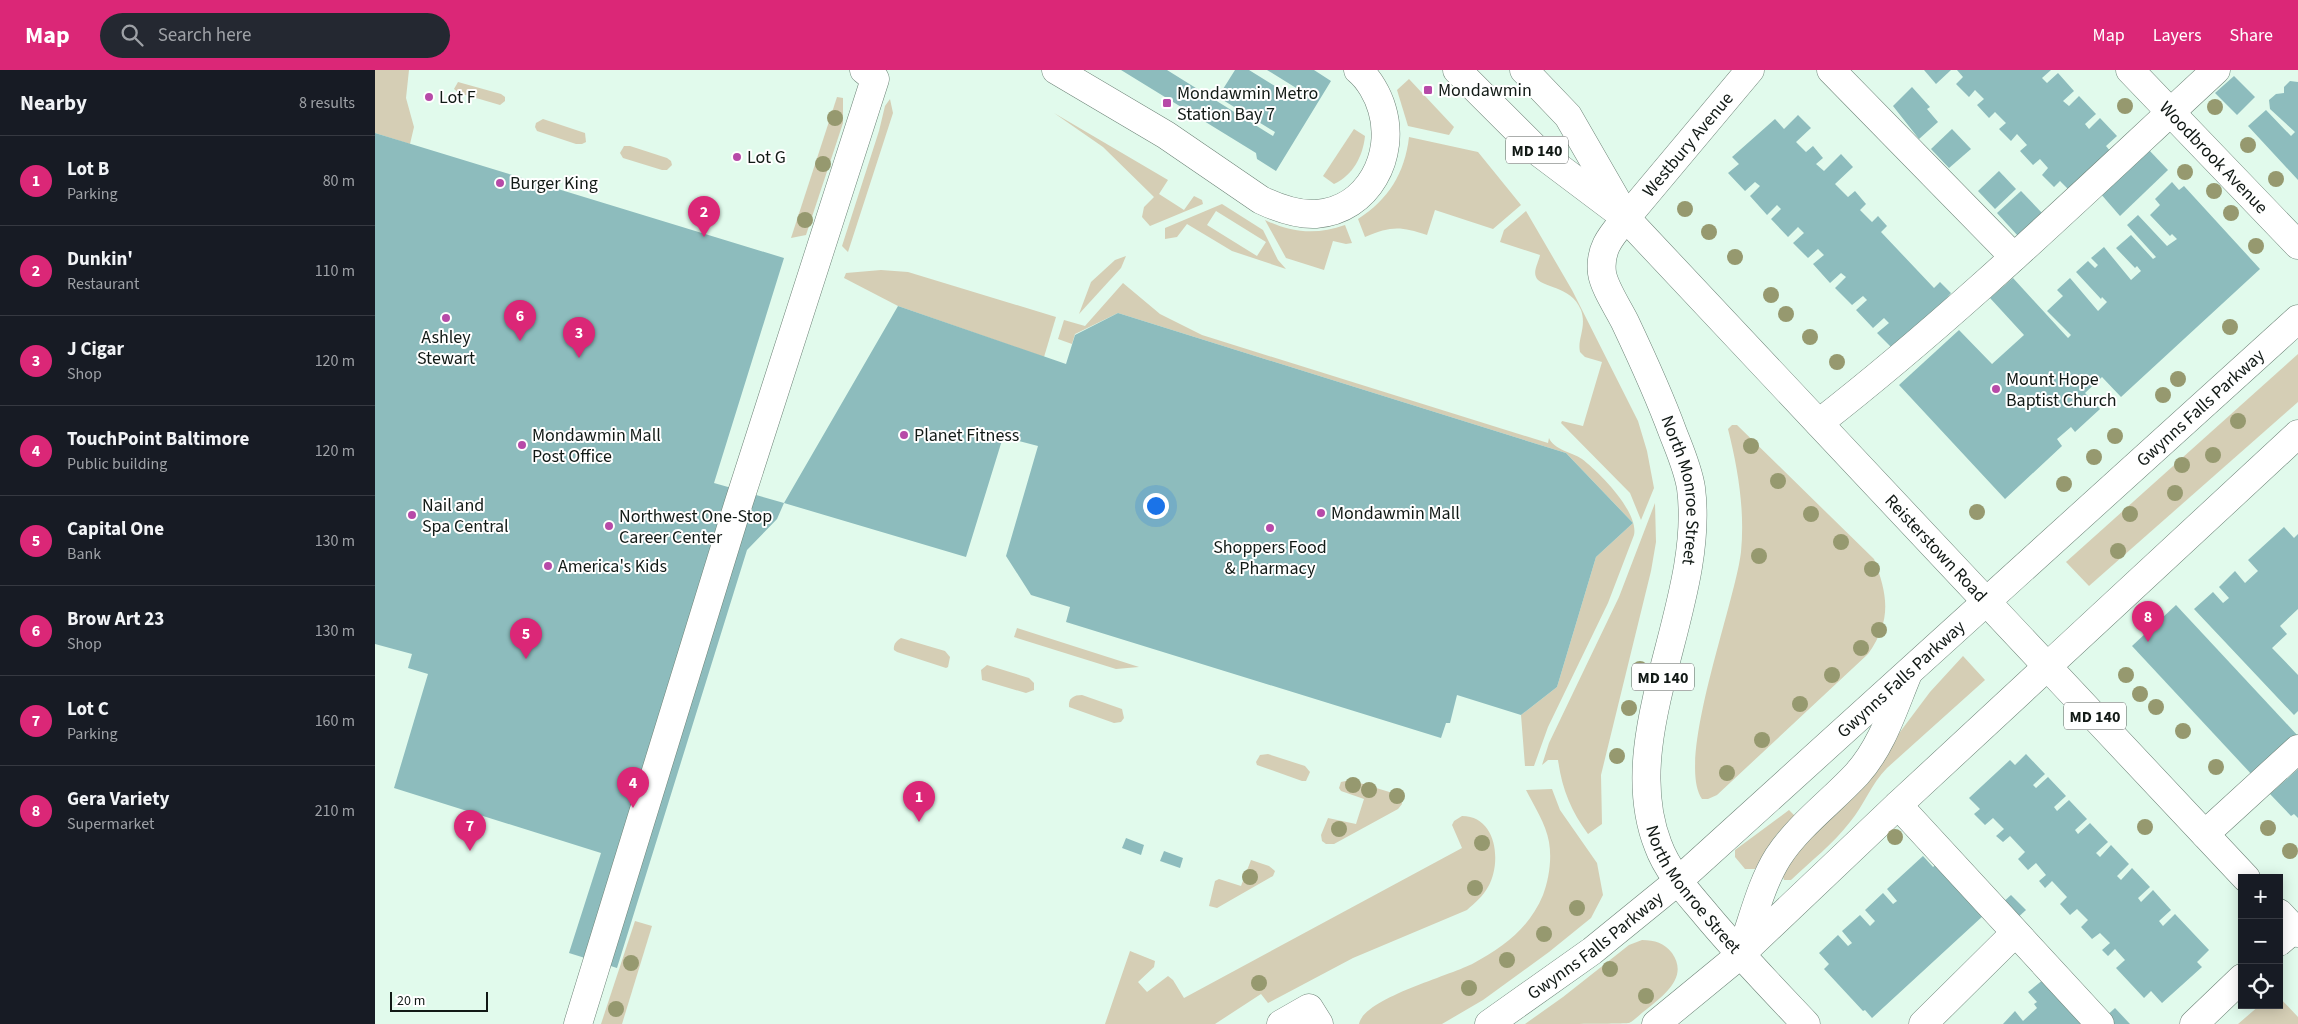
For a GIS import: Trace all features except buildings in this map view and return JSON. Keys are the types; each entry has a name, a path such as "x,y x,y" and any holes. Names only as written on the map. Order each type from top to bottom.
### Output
{"main road":[{"path":"578,1024 743,491 875,79 864,70"},
{"path":"1056,70 1166,135 1261,200 1277,208 1299,213 1316,214 1341,208 1357,198 1367,188 1382,163 1386,123 1378,97 1358,70"},
{"name":"Reisterstown Road","path":"1457,70 1541,154 1626,218 2242,874"},
{"name":"Reisterstown Road","path":"1524,70 1568,116 1626,218"},
{"name":"Westbury Avenue","path":"1626,218 1750,70"},
{"path":"1831,70 2014,257"},
{"name":"Woodbrook Avenue","path":"2130,70 2169,113 2298,245"},
{"path":"1819,423 1869,384 2014,257 2216,70"},
{"name":"North Monroe Street","path":"1626,218 1606,243 1602,274 1643,360 1687,468 1693,506 1693,537 1688,565 1653,722 1645,774 1650,816 1658,846 1678,881 1740,955 1806,1024"},
{"name":"Gwynns Falls Parkway","path":"1489,1024 1592,951 1678,881 2298,319"},
{"path":"1656,1024 1740,955 1897,806 2298,434"},
{"path":"1740,955 1768,877 1778,857 1797,832 1858,773 1875,749 1909,670"},
{"path":"2205,834 2298,749"},
{"path":"1897,806 2100,1024"},
{"path":"1923,1024 2015,933"},
{"path":"2193,1024 2238,982"},
{"path":"1281,1024 1309,1008 1319,1024"}],"shaded area":[{"path":"375,70 409,70 406,98 414,127 410,144 375,133"},
{"path":"1409,79 1454,127 1449,135 1408,126 1397,90"},
{"path":"458,82 501,94 505,97 505,101 500,105 459,93 454,89"},
{"path":"837,97 843,98 843,123 806,235 791,238"},
{"path":"890,99 893,113 848,252 842,246 879,131 885,106"},
{"path":"1054,113 1168,180 1159,194 1184,210 1194,196 1202,200 1203,204 1150,226 1142,217 1144,207 1154,197 1103,147"},
{"path":"543,119 585,133 586,142 576,144 537,131 536,123"},
{"path":"1354,129 1365,136 1362,151 1356,164 1347,176 1334,184 1323,176"},
{"path":"1409,137 1478,152 1521,205 1493,229 1435,210 1427,235 1396,228 1365,237 1358,219 1378,203 1393,184 1404,162"},
{"path":"624,146 630,146 667,158 671,161 672,165 667,170 662,170 623,158 620,153"},
{"path":"1222,204 1263,230 1278,260 1286,269 1232,251 1187,224 1177,237 1165,239 1165,228","holes":["1216,211 1266,242 1257,256 1207,225"]},
{"path":"1526,211 1572,290 1638,421 1647,451 1654,488 1641,520 1630,493 1561,423 1562,421 1583,426 1602,362 1585,357 1580,352 1583,316 1576,302 1563,291 1539,281 1536,277 1540,255 1500,242 1504,230"},
{"path":"1265,220 1285,228 1305,231 1324,230 1345,225 1352,243 1346,244 1333,241 1324,270 1286,258"},
{"path":"1126,256 1121,268 1079,314 1091,282 1115,260"},
{"path":"881,270 908,272 1056,317 1044,357 898,306 844,278 846,273"},
{"path":"1123,283 1160,314 1202,335 1548,443 1549,438 1559,448 1582,459 1598,473 1624,504 1633,523 1566,453 1118,313 1075,334 1072,344 1058,339 1064,320 1085,326"},
{"path":"2298,354 2298,402 2089,586 2066,562"},
{"path":"1732,425 1737,425 1874,559 1885,596 1885,608 1881,630 1868,654 1717,795 1708,799 1702,799 1696,780 1696,752 1701,718 1741,552 1740,490 1728,429"},
{"path":"1655,503 1656,542 1651,571 1601,775 1602,824 1588,834 1568,799 1558,760 1548,760 1542,765 1549,743 1619,597"},
{"path":"1633,523 1634,535 1608,603 1548,727 1534,766 1525,766 1521,715 1557,687 1596,557"},
{"path":"1017,628 1139,667 1116,669 1014,637"},
{"path":"901,638 945,651 950,657 948,667 946,668 897,652 894,650 894,646"},
{"path":"1963,656 1985,680 1887,768 1876,781 1855,815 1829,845 1791,880 1784,880 1781,871 1894,740 1930,692"},
{"path":"987,665 1029,678 1034,683 1034,690 1026,693 982,680 981,670"},
{"path":"1082,695 1122,709 1124,718 1121,722 1114,723 1069,707 1069,701 1072,698"},
{"path":"1268,754 1305,766 1310,772 1306,781 1257,765 1256,762 1260,755"},
{"path":"1350,780 1396,794 1401,798 1402,804 1398,809 1334,844 1326,844 1322,841 1321,835 1328,818 1356,824 1364,799 1341,791 1339,788 1341,782"},
{"path":"1552,789 1560,810 1597,863 1603,895 1591,918 1549,952 1483,1000 1442,1024 1359,1024 1364,1014 1376,1005 1409,989 1474,963 1496,950 1515,935 1531,917 1538,906 1547,882 1550,855 1545,829 1526,790"},
{"path":"1789,810 1795,816 1777,834 1755,869 1745,869 1735,857 1735,850"},
{"path":"1462,816 1474,818 1483,824 1493,842 1495,854 1495,866 1488,887 1467,910 1353,958 1268,1003 1261,994 1215,1024 1105,1024 1130,951 1155,961 1154,967 1138,982 1147,992 1168,976 1173,980 1184,998 1462,848 1452,825 1454,821"},
{"path":"1251,860 1269,866 1275,871 1273,876 1217,908 1209,906 1215,881 1219,879 1241,886"},
{"path":"635,921 652,926 622,1024 601,1024"},
{"path":"1642,940 1655,941 1666,947 1677,962 1678,970 1676,978 1667,991 1629,1023 1525,1024 1629,945"},
{"path":"2283,1001 2298,1017 2298,1024 2238,1024 2255,1009 2283,1009"}],"place":[{"name":"Mondawmin","path":"1428,90"},
{"name":"Lot F","path":"429,97"},
{"name":"Mondawmin Metro Station Bay 7","path":"1167,103"},
{"name":"Lot G","path":"737,157"},
{"name":"Burger King","path":"500,183"},
{"name":"Dunkin'","path":"704,237"},
{"name":"Ashley Stewart","path":"446,318"},
{"name":"Brow Art 23","path":"520,341"},
{"name":"J Cigar","path":"579,358"},
{"name":"Mount Hope Baptist Church","path":"1996,389"},
{"name":"Planet Fitness","path":"904,435"},
{"name":"Mondawmin Mall Post Office","path":"522,445"},
{"name":"Mondawmin Mall","path":"1321,513"},
{"name":"Nail and Spa Central","path":"412,515"},
{"name":"Northwest One-Stop Career Center","path":"609,526"},
{"name":"Shoppers Food & Pharmacy","path":"1270,528"},
{"name":"America's Kids","path":"548,566"},
{"name":"Gera Variety","path":"2148,642"},
{"name":"Capital One","path":"526,659"},
{"name":"TouchPoint Baltimore","path":"633,808"},
{"name":"Lot B","path":"919,822"},
{"name":"Lot C","path":"470,851"}]}
